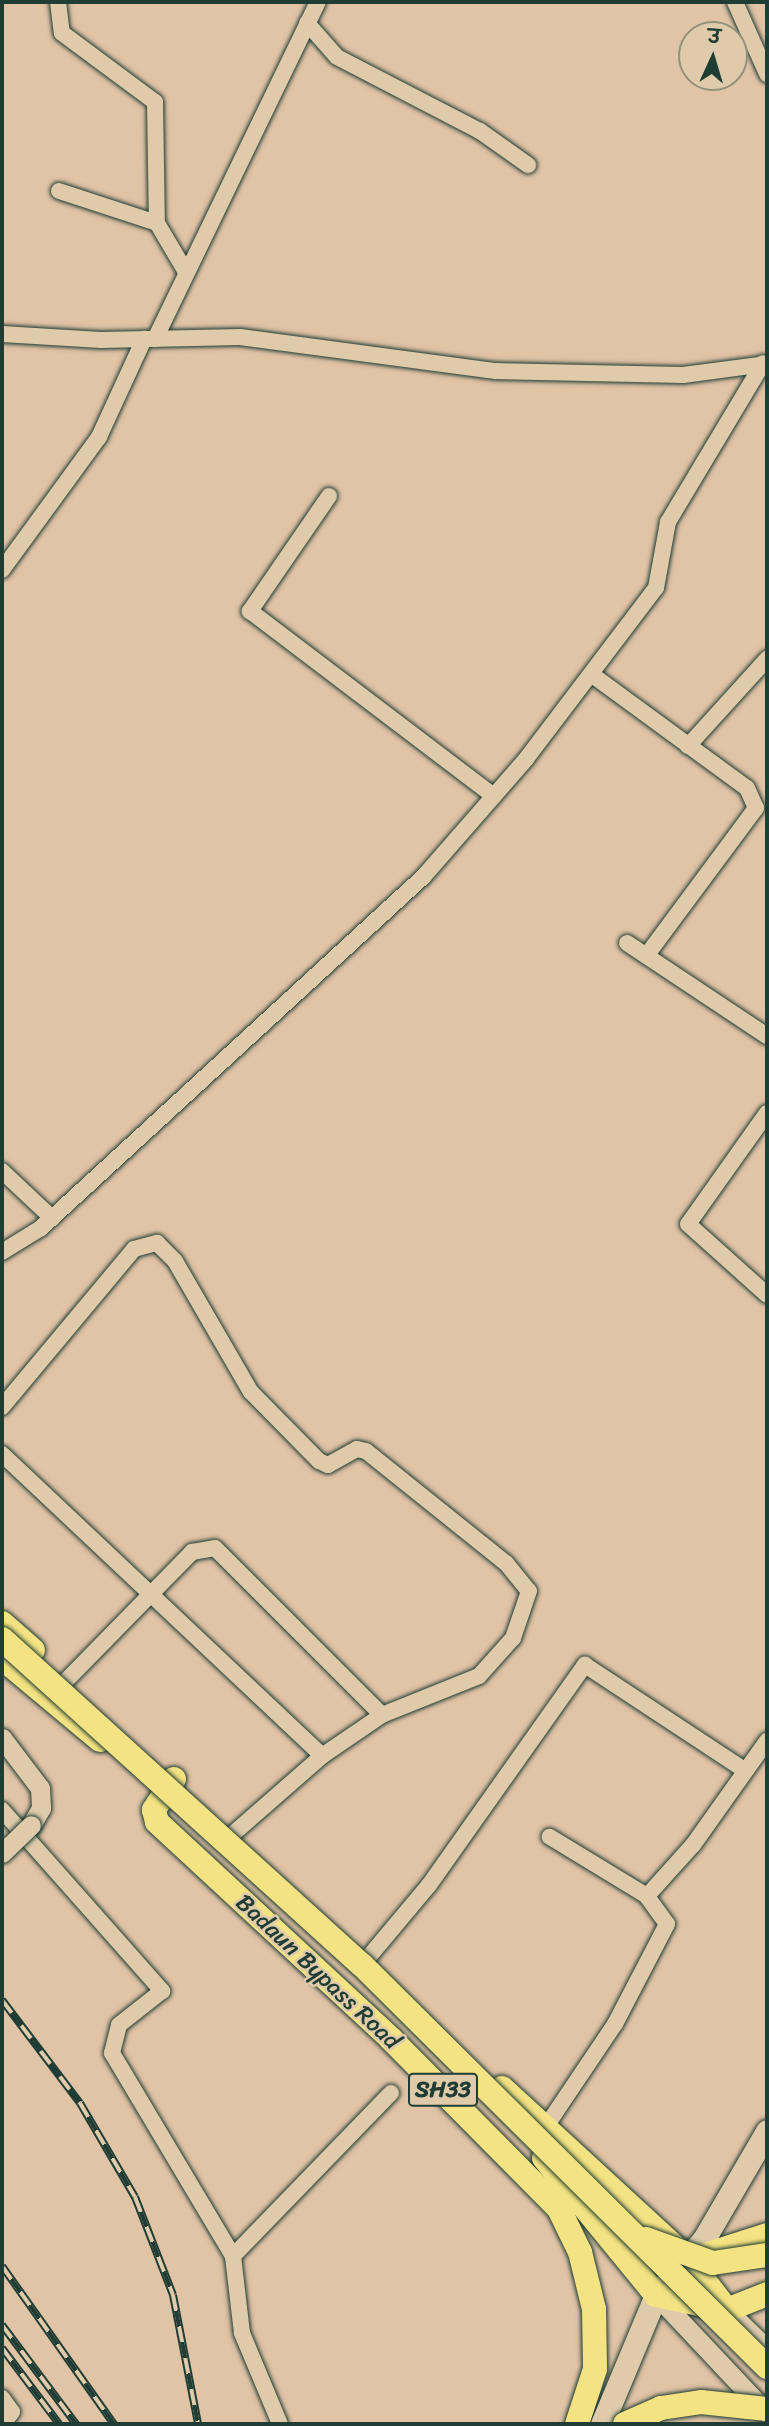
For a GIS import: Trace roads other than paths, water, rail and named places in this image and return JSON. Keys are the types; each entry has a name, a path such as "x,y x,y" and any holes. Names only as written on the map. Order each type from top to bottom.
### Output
{"main road":[{"path":"2,1623 66,1681 168,1788 547,2161 656,2295 727,2310 767,2294"},
{"path":"2,1639 362,1965 767,2367"},
{"path":"2,1658 48,1699 234,1833 545,2128 688,2259 727,2310"},
{"name":"Badaun Bypass Road","path":"168,1788 154,1810 157,1822 391,2039 559,2209 580,2252 594,2309 595,2370 577,2424"},
{"path":"602,2424 656,2295 688,2259 767,2131"},
{"path":"627,2229 666,2250 713,2263 767,2255"},
{"path":"688,2259 767,2235"},
{"path":"625,2424 661,2408 701,2402 767,2411"}],"street":[{"path":"58,2 62,33 155,102 157,223 186,272"},
{"path":"2,570 99,437 186,272 318,2"},
{"path":"735,2 767,74"},
{"path":"307,23 337,57 480,131 528,164"},
{"path":"59,191 157,223"},
{"path":"2,334 150,339 240,337 496,371 683,375 765,364"},
{"path":"2,1252 52,1218 424,876 494,796 656,588 668,522 765,364"},
{"path":"330,496 250,611 494,796"},
{"path":"688,746 767,659"},
{"path":"591,674 747,788 756,808 646,956"},
{"path":"627,943 767,1036"},
{"path":"767,1113 688,1223 767,1295"},
{"path":"2,1171 52,1218"},
{"path":"2,1407 134,1249 144,1242 166,1250 251,1392 320,1461 328,1465 366,1451 506,1563 529,1591 513,1638 479,1676 382,1715 322,1756 234,1833"},
{"path":"2,1454 322,1756"},
{"path":"48,1699 192,1552 215,1548 382,1715"},
{"path":"367,1959 497,1793 584,1665 743,1769"},
{"path":"2,1738 40,1788 41,1808 31,1825 2,1853"},
{"path":"647,1896 692,1845 743,1769 767,1741"},
{"path":"2,1810 162,1991 119,2025 112,2053 233,2256 242,2333 280,2424"},
{"path":"545,2128 615,2024 667,1924 647,1896 550,1837"},
{"path":"233,2256 391,2093"},
{"path":"656,2295 767,2411"},
{"path":"727,2310 767,2349"},
{"path":"2,2398 12,2412 3,2424"}],"railway":[{"path":"2,2000 80,2103 135,2197 173,2295 198,2424"},
{"path":"2,2266 114,2424"},
{"path":"2,2325 76,2424"},
{"path":"2,2348 59,2424"}]}
